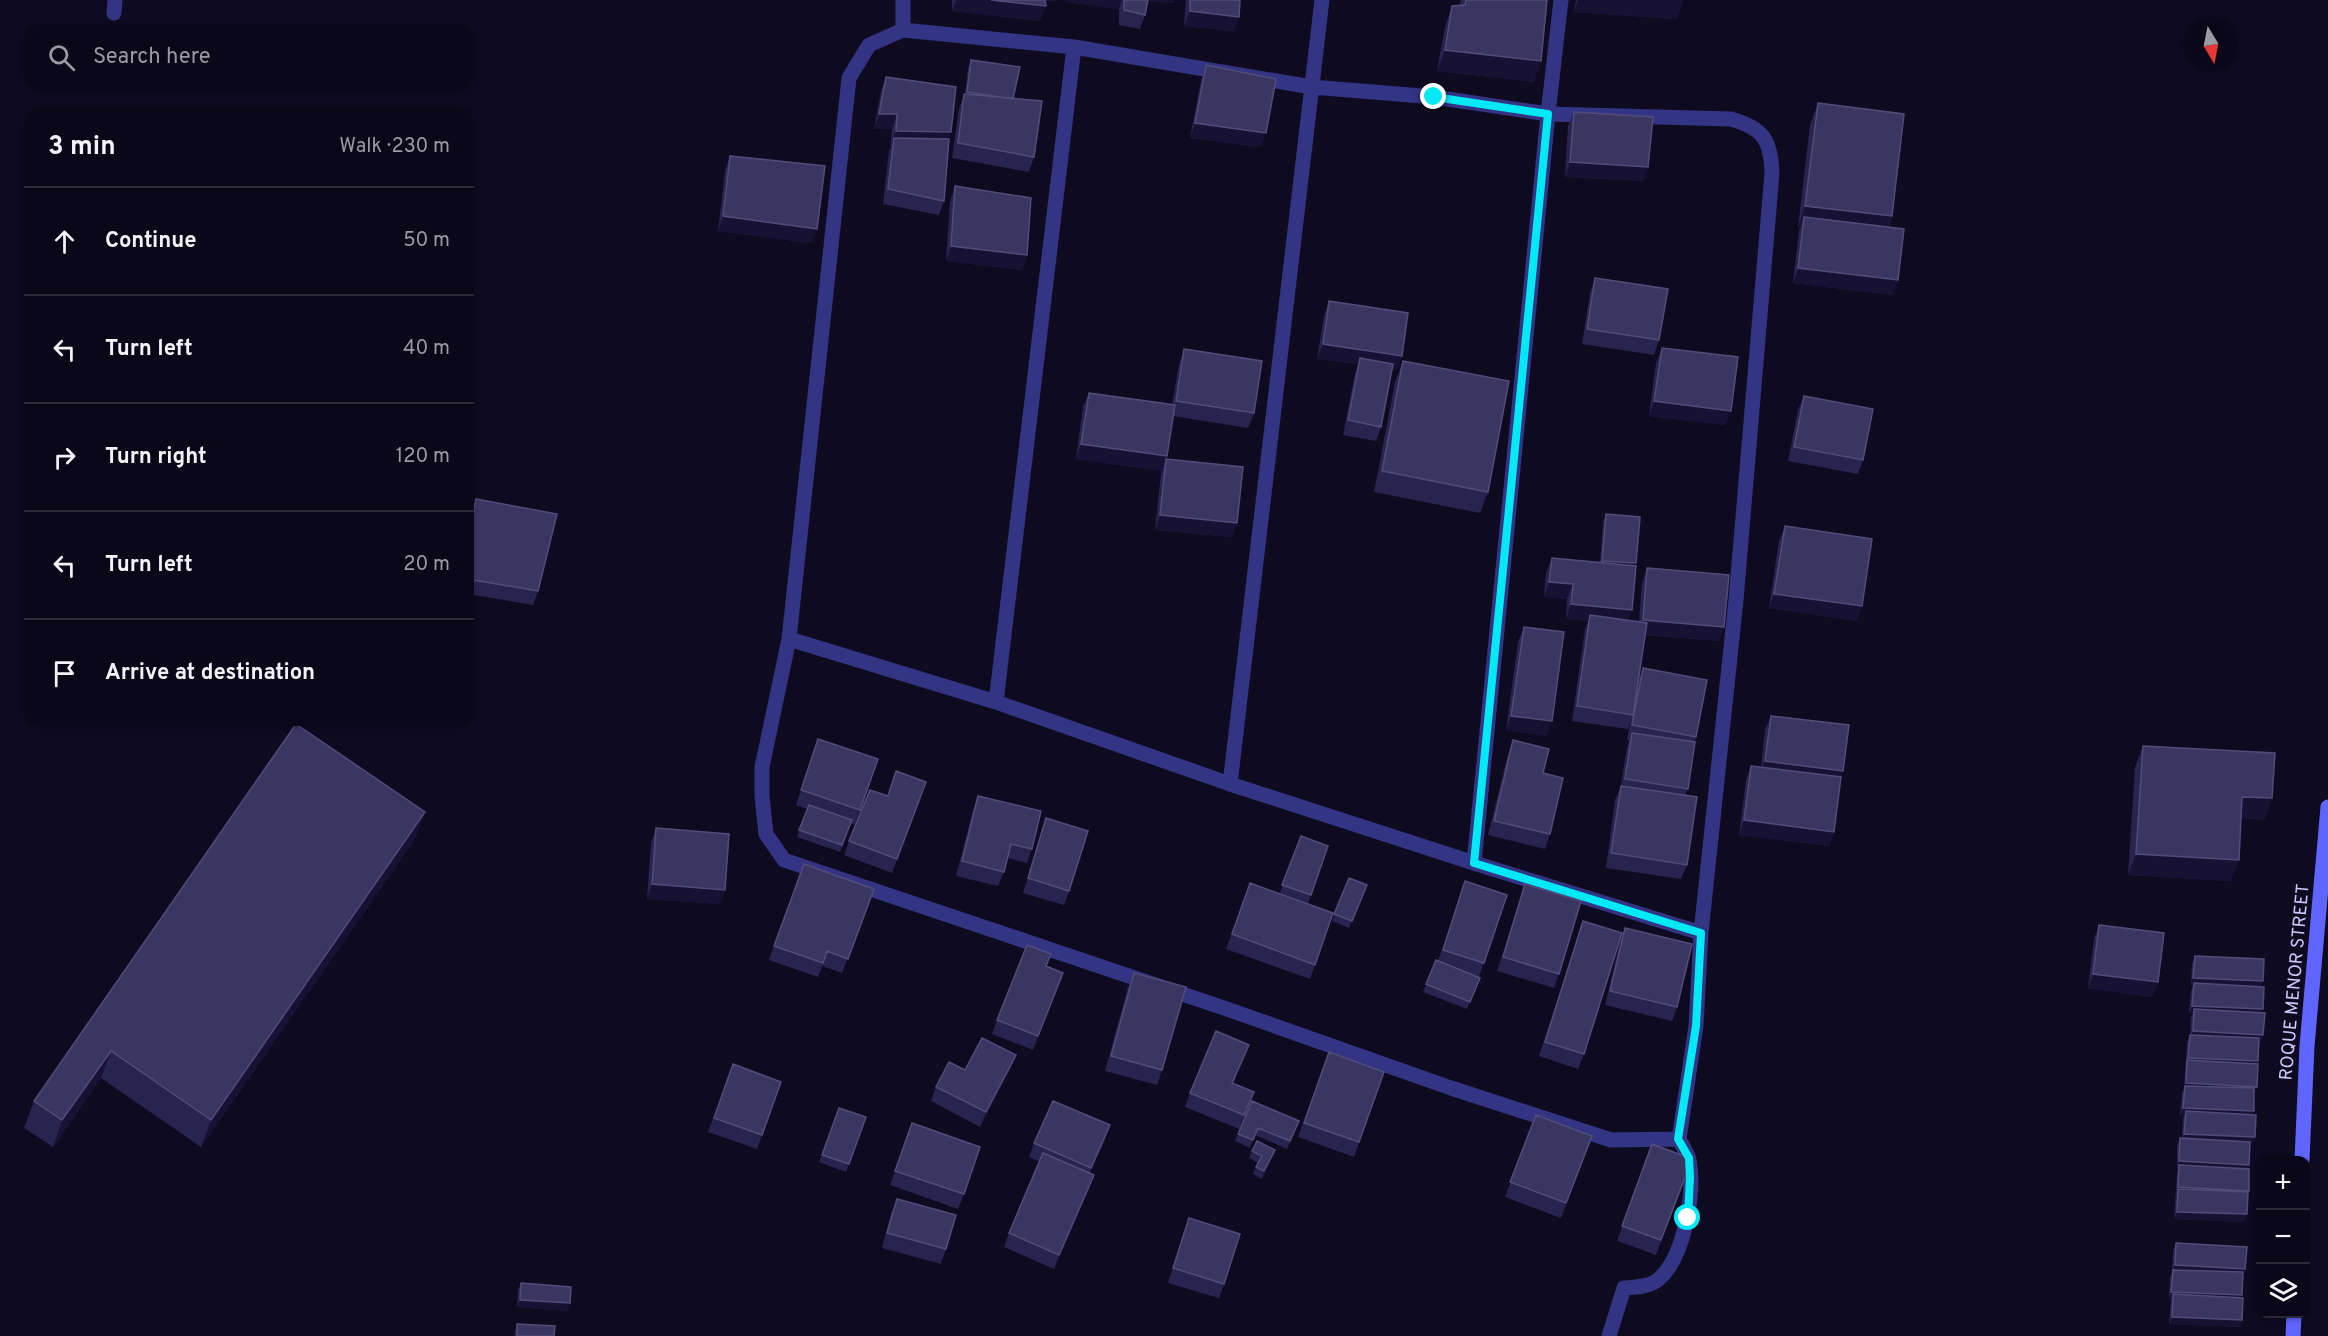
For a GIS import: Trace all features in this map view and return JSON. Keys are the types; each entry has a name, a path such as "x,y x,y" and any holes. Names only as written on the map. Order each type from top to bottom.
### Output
{"street":[{"path":"903,0 903,30"},
{"path":"1230,784 1323,0"},
{"path":"1474,863 1561,0"},
{"path":"1609,1336 1624,1288 1642,1287 1659,1279 1675,1256 1688,1218 1689,1158 1678,1139 1696,1026 1701,933 1736,600 1772,173 1771,152 1761,133 1747,123 1731,119 1548,114 1434,97 1312,87 1074,48 903,30 869,45 849,78 789,639 762,767 766,834 784,860 1213,1004 1451,1088 1611,1140 1678,1139"},
{"path":"996,702 1074,48"},
{"path":"789,639 996,702 1230,784 1701,933"},
{"name":"ROQUE MENOR STREET","path":"2302,1156 2307,1046 2328,807"},
{"path":"2293,1336 2294,1318"}],"building":[{"path":"991,0 1045,0 1046,6"},
{"path":"1124,0 1148,0 1145,15 1124,10"},
{"path":"1190,0 1240,0 1239,17 1190,11"},
{"path":"1466,0 1547,0 1541,61 1445,50 1452,6 1465,5"},
{"path":"971,60 1020,67 1013,99 967,92"},
{"path":"1206,65 1276,79 1266,133 1195,123"},
{"path":"886,77 956,87 951,132 896,131 897,114 879,114"},
{"path":"964,94 1042,101 1034,157 958,143"},
{"path":"1818,103 1904,114 1892,216 1805,206"},
{"path":"1574,112 1653,117 1648,167 1570,162"},
{"path":"894,138 949,139 944,201 888,189"},
{"path":"730,156 825,166 817,229 723,216"},
{"path":"955,186 1031,198 1027,255 951,246"},
{"path":"1804,217 1904,229 1898,280 1798,268"},
{"path":"1595,278 1668,289 1659,340 1587,329"},
{"path":"1329,301 1408,313 1402,356 1323,344"},
{"path":"1662,348 1738,357 1731,411 1654,401"},
{"path":"1184,349 1262,361 1254,413 1176,401"},
{"path":"1360,358 1393,364 1381,427 1348,420"},
{"path":"1403,361 1509,381 1488,492 1382,471"},
{"path":"1089,393 1175,405 1167,456 1081,444"},
{"path":"1804,396 1873,409 1863,460 1794,447"},
{"path":"1166,459 1243,467 1237,523 1160,515"},
{"path":"476,499 557,514 538,591 474,580"},
{"path":"1606,514 1640,517 1636,563 1602,561"},
{"path":"1785,526 1872,539 1862,606 1774,594"},
{"path":"1552,558 1636,566 1632,610 1571,604 1573,584 1549,582"},
{"path":"1647,568 1729,575 1724,627 1643,620"},
{"path":"1590,615 1647,623 1633,715 1577,706"},
{"path":"1524,627 1564,632 1552,721 1511,716"},
{"path":"1643,668 1707,680 1696,737 1632,725"},
{"path":"1771,716 1849,725 1843,771 1765,761"},
{"path":"295,726 299,726 425,812 211,1120 111,1051 62,1120 34,1101"},
{"path":"1632,733 1695,742 1688,789 1625,779"},
{"path":"818,739 878,759 860,810 801,790"},
{"path":"1513,740 1549,749 1543,773 1563,778 1550,834 1494,821"},
{"path":"2143,746 2275,753 2272,798 2242,797 2239,860 2136,854"},
{"path":"1751,766 1841,777 1834,832 1744,820"},
{"path":"896,771 926,782 897,859 849,841 870,790 888,796"},
{"path":"1621,786 1697,797 1687,865 1611,853"},
{"path":"978,796 1041,811 1032,849 1011,844 1004,872 962,861"},
{"path":"809,805 852,820 842,845 799,830"},
{"path":"1046,818 1088,831 1069,891 1028,878"},
{"path":"656,828 729,834 725,890 652,884"},
{"path":"1301,836 1328,846 1311,895 1282,885"},
{"path":"804,864 874,889 848,959 827,951 823,963 774,946"},
{"path":"1349,878 1367,885 1352,921 1334,914"},
{"path":"1465,881 1507,895 1484,963 1443,950"},
{"path":"1250,883 1333,913 1315,965 1232,934"},
{"path":"1525,884 1581,901 1559,974 1503,957"},
{"path":"1583,921 1622,933 1584,1054 1545,1042"},
{"path":"2099,925 2164,933 2158,982 2093,974"},
{"path":"1625,928 1692,944 1677,1007 1610,991"},
{"path":"1027,945 1051,954 1046,966 1063,973 1038,1036 997,1020"},
{"path":"2195,956 2264,959 2263,981 2193,978"},
{"path":"1436,960 1480,978 1470,1002 1426,984"},
{"path":"1134,973 1186,987 1162,1070 1111,1056"},
{"path":"2194,983 2264,987 2263,1009 2192,1006"},
{"path":"2194,1009 2265,1013 2263,1035 2193,1031"},
{"path":"1216,1031 1249,1045 1232,1083 1254,1092 1244,1115 1190,1093"},
{"path":"2190,1035 2259,1038 2258,1061 2188,1058"},
{"path":"982,1038 1016,1055 986,1112 936,1087 949,1062 965,1070"},
{"path":"1329,1052 1384,1072 1359,1142 1304,1123"},
{"path":"2187,1060 2258,1064 2257,1087 2186,1083"},
{"path":"733,1064 781,1082 762,1135 714,1118"},
{"path":"2185,1086 2254,1088 2254,1111 2183,1108"},
{"path":"1053,1101 1110,1125 1091,1168 1034,1143"},
{"path":"1252,1101 1299,1121 1290,1141 1258,1128 1253,1140 1238,1134"},
{"path":"839,1108 866,1117 849,1164 822,1155"},
{"path":"2186,1111 2256,1115 2255,1137 2184,1134"},
{"path":"1536,1115 1592,1136 1566,1203 1510,1182"},
{"path":"912,1123 980,1147 964,1194 895,1171"},
{"path":"2180,1138 2250,1142 2249,1165 2179,1161"},
{"path":"1257,1141 1275,1150 1264,1171 1256,1167 1262,1156 1252,1151"},
{"path":"1652,1144 1692,1159 1661,1240 1622,1226"},
{"path":"1043,1153 1094,1175 1059,1255 1009,1233"},
{"path":"2179,1165 2249,1169 2249,1191 2178,1187"},
{"path":"2178,1189 2248,1192 2247,1214 2177,1212"},
{"path":"897,1199 956,1215 946,1249 887,1233"},
{"path":"1189,1218 1240,1234 1224,1284 1173,1268"},
{"path":"2176,1243 2247,1247 2245,1269 2175,1265"},
{"path":"2173,1270 2243,1272 2242,1295 2171,1292"},
{"path":"521,1283 571,1287 570,1303 520,1300"},
{"path":"2173,1294 2243,1298 2242,1320 2172,1317"},
{"path":"517,1324 555,1326 554,1336 517,1336"}],"route":[{"path":"1434,97 1548,114 1474,863 1701,933 1696,1026 1678,1139 1689,1158 1688,1218"}]}
